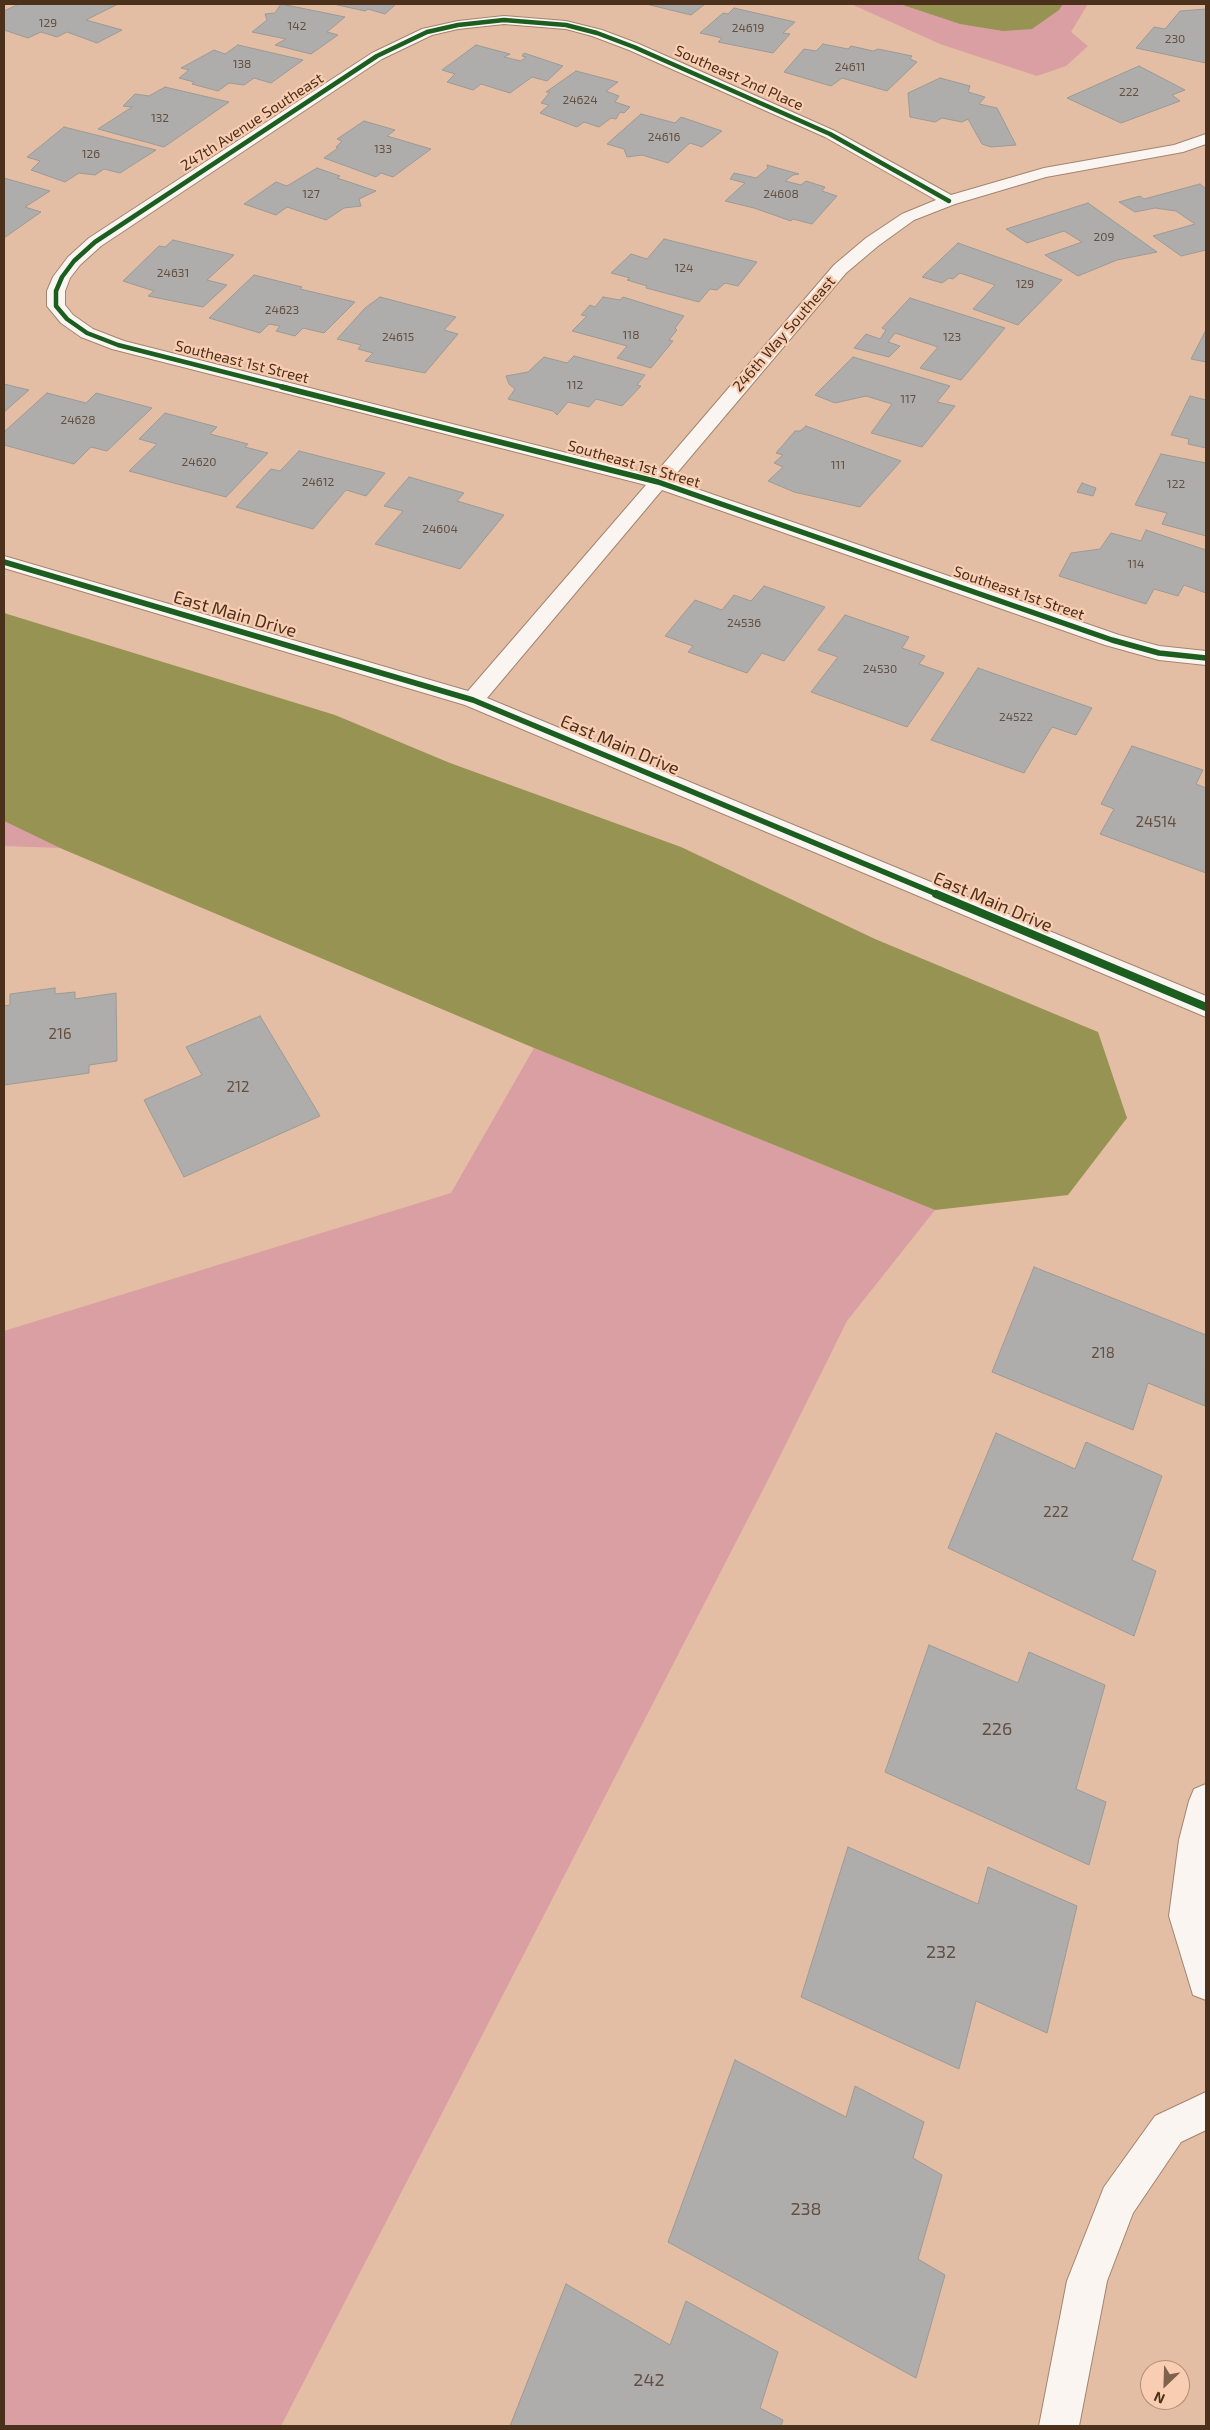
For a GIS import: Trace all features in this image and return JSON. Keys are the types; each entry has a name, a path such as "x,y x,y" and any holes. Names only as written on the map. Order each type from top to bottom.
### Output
{"street":[{"name":"Southeast 2nd Place","path":"504,20 566,25 634,47 830,134 949,201"},
{"name":"247th Avenue Southeast","path":"56,306 56,291 62,277 74,261 95,242 377,56 427,32 458,25 504,20"},
{"name":"246th Way Southeast","path":"473,700 840,270 872,242 908,217 949,201 1044,173 1176,150 1206,139"},
{"name":"Southeast 1st Street","path":"56,306 67,319 87,333 118,345 658,482 1112,640 1159,653 1206,658"},
{"name":"East Main Drive","path":"4,562 473,700 1206,1007"},
{"path":"1206,1801 1196,1840 1187,1916 1206,1982"},
{"path":"1059,2426 1087,2281 1118,2200 1168,2129 1206,2111"}],"shaded area":[{"path":"851,4 1088,4 1071,32 1088,46 1066,66 1037,76 940,44"},
{"path":"900,4 1063,4 1059,10 1032,29 1003,31 960,24"},
{"path":"4,613 335,715 450,763 681,847 875,939 1098,1032 1127,1118 1068,1195 935,1210 534,1048 60,848 4,821"},
{"path":"4,821 60,848 4,846"},
{"path":"534,1048 935,1210 847,1321 770,1476 281,2426 4,2426 4,1331 451,1193"}],"building":[{"path":"19,4 118,4 86,20 122,30 97,43 67,32 57,37 41,32 28,38 4,30 4,11"},
{"path":"281,4 345,17 327,32 338,35 311,54 275,45 286,39 252,32 267,20 265,14 275,13"},
{"path":"333,4 396,4 385,14 368,9 365,11"},
{"path":"646,4 705,4 691,15"},
{"path":"734,8 795,22 783,33 790,34 773,53 718,42 722,38 700,33 723,13 728,14"},
{"path":"1206,9 1206,63 1136,48 1154,27 1165,29 1180,11"},
{"path":"823,44 848,49 851,46 873,51 878,49 912,56 910,59 917,62 887,91 842,78 831,86 784,72 804,49 816,51"},
{"path":"238,45 303,60 271,83 254,78 244,85 229,83 218,91 192,84 194,82 179,78 189,70 181,68 214,50 225,54"},
{"path":"476,45 510,54 504,57 521,61 526,57 522,56 524,53 563,66 547,81 532,77 510,93 481,84 473,90 447,82 455,74 442,70"},
{"path":"1139,66 1185,90 1172,95 1180,101 1121,123 1067,98"},
{"path":"576,71 618,82 606,91 619,96 615,102 630,107 624,113 620,112 616,119 611,118 599,127 584,122 577,127 540,113 549,105 541,103 550,92 546,92"},
{"path":"940,78 970,86 968,92 985,97 979,104 997,108 1016,145 991,147 982,144 968,119 962,122 942,118 935,122 910,117 908,93"},
{"path":"165,87 229,102 164,147 98,129 132,107 123,106 135,94 149,96"},
{"path":"641,114 675,123 681,117 722,131 702,147 690,143 668,163 642,155 627,157 624,149 607,144"},
{"path":"364,121 395,130 387,136 431,149 393,177 381,173 376,177 324,158 338,148 336,147 342,141 337,139"},
{"path":"64,127 156,150 120,173 104,169 95,175 79,173 65,182 31,170 40,161 27,157"},
{"path":"767,165 799,174 793,175 785,181 801,185 806,181 825,187 822,191 837,196 812,224 793,219 791,221 754,208 725,201 745,183 730,179 734,173 756,178 768,168"},
{"path":"317,168 340,176 337,178 376,191 359,199 361,206 344,208 326,220 287,207 276,215 244,204 276,182 287,186"},
{"path":"4,178 50,191 25,207 41,212 4,238"},
{"path":"1200,184 1206,189 1206,250 1181,256 1153,236 1195,224 1176,211 1155,208 1135,212 1119,202 1140,196 1144,199"},
{"path":"1088,203 1157,252 1117,260 1078,276 1045,255 1082,242 1064,231 1027,243 1006,229"},
{"path":"664,239 757,262 738,286 725,283 717,290 710,289 699,302 646,288 647,286 627,280 630,278 611,273 631,254 647,259"},
{"path":"173,240 234,255 207,280 227,285 203,307 148,296 154,291 123,281 159,246 165,247"},
{"path":"958,243 1062,280 1018,325 973,309 995,285 960,273 953,279 949,278 942,283 922,277"},
{"path":"254,275 302,287 300,289 355,302 324,333 303,328 295,336 276,331 280,326 269,324 260,333 209,318"},
{"path":"380,297 456,317 444,330 458,334 425,373 365,361 373,353 358,349 361,345 337,339 365,308"},
{"path":"603,297 620,300 623,297 684,316 669,340 673,341 651,368 617,358 627,346 572,331 587,316 581,315 590,305 595,307"},
{"path":"910,298 1005,328 961,380 920,368 938,347 895,333 888,342 900,346 889,357 854,348 866,334 880,339 886,330 882,328"},
{"path":"1205,332 1206,362 1191,359"},
{"path":"574,356 645,375 637,385 641,386 622,406 596,399 589,407 568,402 557,415 553,411 508,399 515,389 509,384 506,376 528,372 544,357 567,363"},
{"path":"853,357 950,386 937,402 955,406 922,447 871,433 892,404 866,396 835,403 815,395"},
{"path":"4,384 29,390 4,412"},
{"path":"47,393 86,403 96,393 152,408 107,451 91,447 74,464 4,445 4,432"},
{"path":"1190,396 1206,400 1206,448 1188,444 1189,439 1171,435"},
{"path":"165,413 217,427 210,434 248,444 245,447 268,453 226,497 129,471 157,444 139,439"},
{"path":"806,426 901,461 860,507 794,492 768,481 783,467 774,463 783,455 776,453 795,431 800,431"},
{"path":"299,451 385,473 366,496 346,490 313,529 236,507 271,469 280,471"},
{"path":"1161,454 1206,463 1206,536 1162,524 1167,513 1135,505"},
{"path":"409,477 464,493 457,501 504,515 460,569 375,544 403,511 384,506"},
{"path":"1082,483 1096,488 1093,496 1077,492"},
{"path":"1146,530 1206,550 1206,593 1184,585 1178,596 1154,589 1146,604 1059,576 1071,553 1100,549 1111,533 1141,541"},
{"path":"764,586 825,607 784,661 762,653 747,673 688,652 693,646 665,636 695,600 722,610 734,595 751,601"},
{"path":"845,615 909,637 902,648 925,656 919,664 944,673 907,727 811,692 838,657 818,650"},
{"path":"978,668 1092,708 1076,735 1052,727 1024,773 931,740"},
{"path":"1132,746 1203,770 1196,784 1206,788 1206,873 1100,834 1114,809 1101,804"},
{"path":"55,988 55,994 75,992 75,999 116,993 117,1061 89,1065 89,1073 4,1085 4,1006 10,1005 10,994"},
{"path":"260,1016 320,1116 184,1177 144,1100 202,1075 186,1047"},
{"path":"1034,1267 1206,1335 1205,1406 1148,1383 1133,1430 992,1372"},
{"path":"996,1433 1075,1469 1086,1442 1162,1476 1132,1560 1156,1571 1134,1636 948,1548"},
{"path":"929,1645 1018,1683 1029,1652 1105,1685 1076,1789 1106,1802 1089,1865 885,1772"},
{"path":"848,1847 978,1904 988,1867 1077,1906 1047,2033 976,2001 959,2069 801,1997"},
{"path":"735,2060 846,2117 855,2086 924,2122 913,2158 942,2175 918,2259 945,2275 916,2378 668,2242"},
{"path":"566,2284 670,2345 686,2301 778,2352 760,2408 783,2420 781,2426 510,2426"}],"cycle path":[{"path":"949,201 830,134 634,47 597,33 566,25 533,21 504,20 458,25 427,32 377,56 95,242 74,261 62,277 56,291 56,306 67,319 87,333 118,345 658,482 1112,640 1159,653 1206,658"},
{"path":"4,562 473,700 1206,1007"}]}
